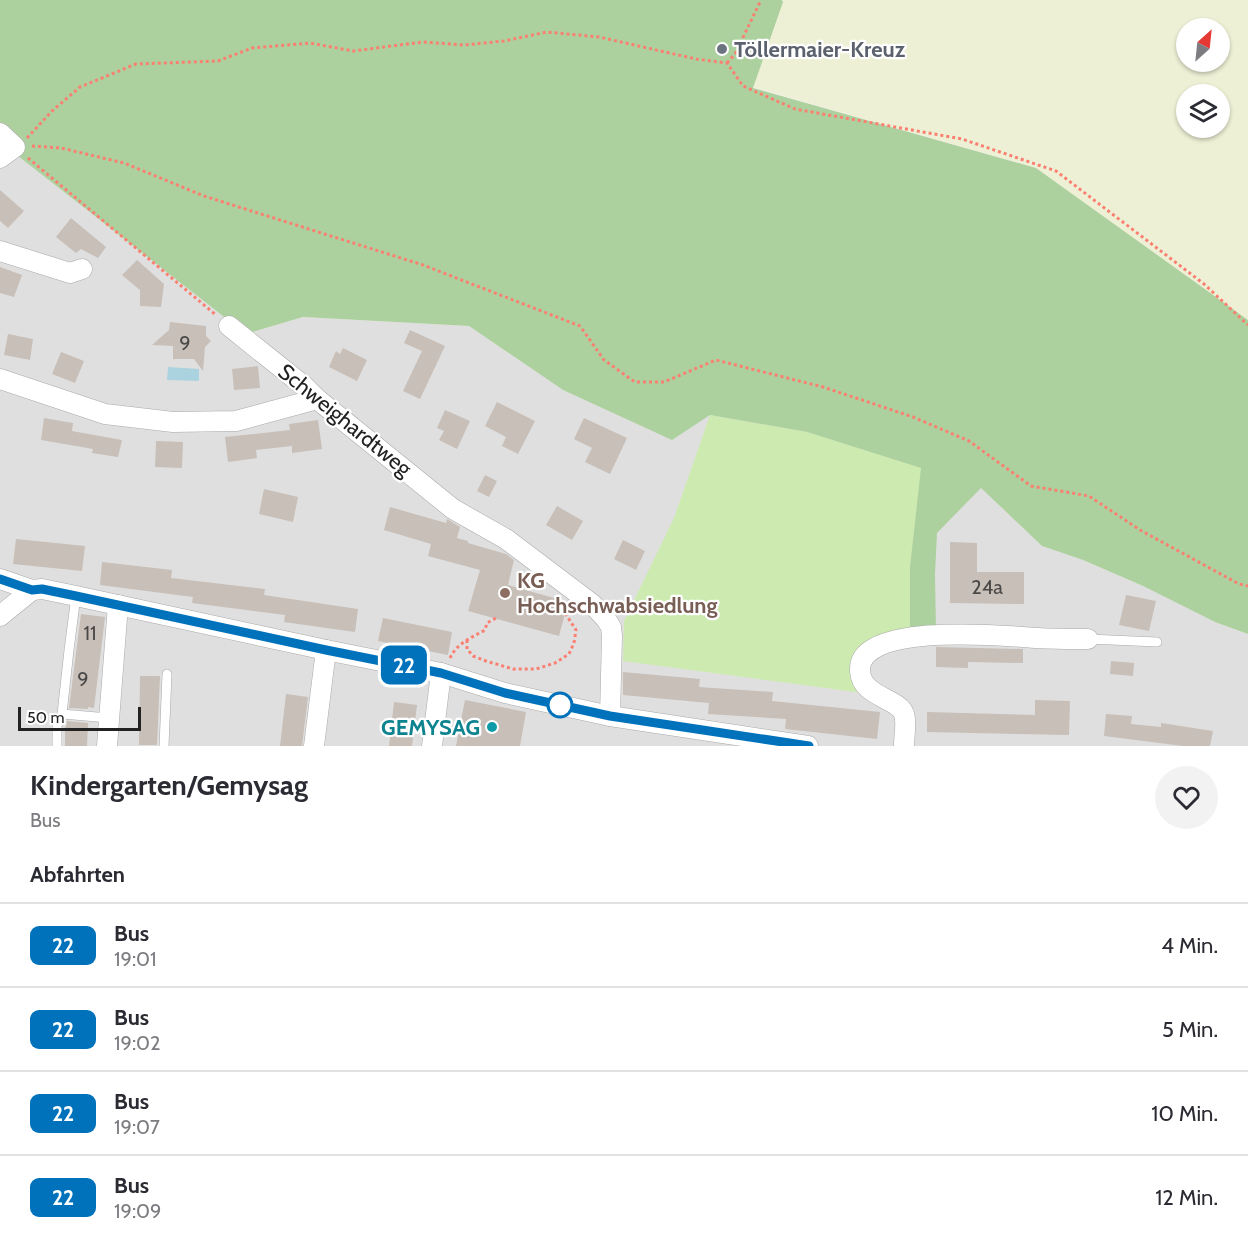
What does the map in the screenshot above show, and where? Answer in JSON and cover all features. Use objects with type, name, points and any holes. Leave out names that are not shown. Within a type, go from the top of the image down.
[{"type":"street","points":[[0,133],[8,152]]},
{"type":"street","points":[[0,251],[70,273],[82,269]]},
{"type":"street","name":"Schweighardtweg","points":[[229,326],[453,508],[506,539],[592,604],[611,627],[610,716]]},
{"type":"street","points":[[0,379],[105,414],[173,422],[236,421],[317,399]]},
{"type":"street","points":[[0,579],[32,590],[42,589],[441,673],[505,693],[610,716],[808,746]]},
{"type":"street","points":[[0,616],[32,590]]},
{"type":"street","points":[[107,746],[118,605]]},
{"type":"street","points":[[904,746],[905,716],[902,708],[872,692],[861,676],[861,662],[875,648],[910,636],[982,634],[1088,639]]},
{"type":"street","points":[[314,746],[326,650]]},
{"type":"street","points":[[432,746],[441,673]]},
{"type":"lane","points":[[57,746],[57,726],[62,714],[76,596]]},
{"type":"lane","points":[[1088,639],[1157,642]]},
{"type":"lane","points":[[164,746],[167,674]]},
{"type":"lane","points":[[62,714],[109,718]]},
{"type":"path","points":[[727,63],[735,54],[760,0]]},
{"type":"path","points":[[8,152],[27,139],[52,111],[80,87],[136,64],[218,61],[252,48],[310,43],[353,51],[423,42],[464,45],[504,41],[546,32],[599,37],[696,59],[727,63],[743,86],[795,109],[962,139],[1056,171],[1204,284],[1248,325]]},
{"type":"path","points":[[8,152],[38,146],[61,148],[124,163],[204,196],[423,265],[580,326],[604,360],[634,382],[664,382],[716,360],[823,387],[913,417],[969,441],[1031,486],[1089,496],[1140,530],[1239,584],[1248,586]]},
{"type":"path","points":[[8,152],[229,326]]},
{"type":"path","points":[[467,640],[467,649],[473,656],[513,669],[536,669],[555,663],[568,654],[574,643],[576,630],[565,613]]},
{"type":"path","points":[[441,673],[453,651],[485,630],[487,623],[496,618]]},
{"type":"shaded area","points":[[0,142],[246,334],[303,317],[469,326],[563,390],[672,439],[710,415],[807,432],[981,488],[1042,546],[1083,560],[1143,586],[1215,622],[1248,634],[1248,746],[0,746]]},
{"type":"green space","points":[[0,0],[782,0],[753,88],[1036,168],[1248,320],[1248,634],[1215,622],[1143,586],[1083,560],[1042,546],[981,488],[937,533],[936,631],[910,632],[910,567],[921,468],[807,432],[710,415],[672,440],[563,390],[469,326],[303,317],[246,334],[0,142]]},
{"type":"green space","points":[[782,0],[1248,0],[1248,320],[1036,168],[753,87]]},
{"type":"green space","points":[[710,415],[807,432],[922,468],[910,567],[910,632],[868,648],[863,693],[623,661],[624,621],[674,518]]},
{"type":"water","points":[[168,367],[199,369],[199,381],[167,380]]},
{"type":"building","points":[[0,190],[24,211],[8,228],[0,221]]},
{"type":"building","points":[[71,218],[106,247],[98,258],[81,249],[76,253],[56,237]]},
{"type":"building","points":[[137,260],[164,284],[161,307],[140,306],[140,290],[122,275]]},
{"type":"building","points":[[0,267],[22,275],[14,297],[0,293]]},
{"type":"building","points":[[170,322],[206,326],[206,336],[211,341],[205,347],[203,371],[194,359],[173,359],[173,346],[152,345],[169,330]]},
{"type":"building","points":[[410,330],[445,346],[420,399],[403,391],[422,351],[404,343]]},
{"type":"building","points":[[8,334],[33,339],[30,360],[4,355]]},
{"type":"building","points":[[343,348],[367,360],[357,381],[329,367],[336,351],[340,354]]},
{"type":"building","points":[[61,352],[84,361],[75,383],[52,374]]},
{"type":"building","points":[[258,366],[260,388],[234,390],[232,369]]},
{"type":"building","points":[[497,402],[535,421],[518,454],[502,446],[506,437],[485,426]]},
{"type":"building","points":[[445,410],[470,421],[457,449],[439,440],[444,431],[437,428]]},
{"type":"building","points":[[44,418],[73,423],[72,431],[122,440],[118,457],[92,453],[93,449],[41,440]]},
{"type":"building","points":[[584,418],[627,438],[610,474],[585,462],[592,448],[574,439]]},
{"type":"building","points":[[318,420],[322,449],[292,453],[292,446],[256,450],[257,458],[228,462],[225,437],[290,430],[289,424]]},
{"type":"building","points":[[156,441],[183,442],[182,468],[155,467]]},
{"type":"building","points":[[485,475],[497,481],[489,497],[477,491]]},
{"type":"building","points":[[264,489],[298,497],[293,522],[259,514]]},
{"type":"building","points":[[557,506],[583,521],[572,540],[546,525]]},
{"type":"building","points":[[390,507],[446,523],[447,519],[460,527],[457,538],[506,554],[514,560],[508,585],[568,602],[559,636],[468,611],[480,570],[428,556],[431,544],[384,530]]},
{"type":"building","points":[[16,539],[85,546],[82,571],[13,564]]},
{"type":"building","points":[[623,540],[645,551],[636,570],[614,559]]},
{"type":"building","points":[[950,542],[977,543],[977,572],[1024,572],[1024,604],[950,603]]},
{"type":"building","points":[[102,562],[172,570],[171,578],[265,589],[264,595],[358,609],[355,632],[284,622],[285,615],[192,603],[193,597],[100,585]]},
{"type":"building","points":[[1126,595],[1156,601],[1149,631],[1119,625]]},
{"type":"building","points":[[81,614],[105,617],[94,708],[88,707],[88,709],[69,708]]},
{"type":"building","points":[[383,618],[452,632],[448,655],[378,641]]},
{"type":"building","points":[[936,647],[1023,649],[1023,663],[968,662],[968,668],[936,667]]},
{"type":"building","points":[[1111,661],[1134,663],[1133,676],[1110,674]]},
{"type":"building","points":[[623,672],[700,679],[699,687],[773,692],[772,701],[880,712],[877,739],[785,729],[786,719],[708,714],[709,703],[623,695]]},
{"type":"building","points":[[140,676],[160,676],[157,745],[139,745]]},
{"type":"building","points":[[286,694],[308,697],[302,746],[280,746]]},
{"type":"building","name":"GEMYSAG","points":[[465,700],[526,712],[520,746],[456,746]]},
{"type":"building","points":[[1035,700],[1070,701],[1069,735],[927,732],[927,712],[1035,715]]},
{"type":"building","points":[[394,702],[417,705],[412,746],[389,746]]},
{"type":"building","points":[[1106,714],[1132,716],[1131,724],[1161,727],[1161,723],[1213,731],[1210,746],[1183,746],[1104,736]]},
{"type":"building","points":[[67,721],[88,723],[87,746],[65,746]]},
{"type":"bus line","name":"22","points":[[0,579],[32,590],[42,589],[441,673],[505,693],[610,716],[809,746]]},
{"type":"place","name":"Töllermaier-Kreuz","points":[[722,49]]},
{"type":"place","name":"KG Hochschwabsiedlung","points":[[505,593]]},
{"type":"place","name":"GEMYSAG","points":[[492,727]]}]
